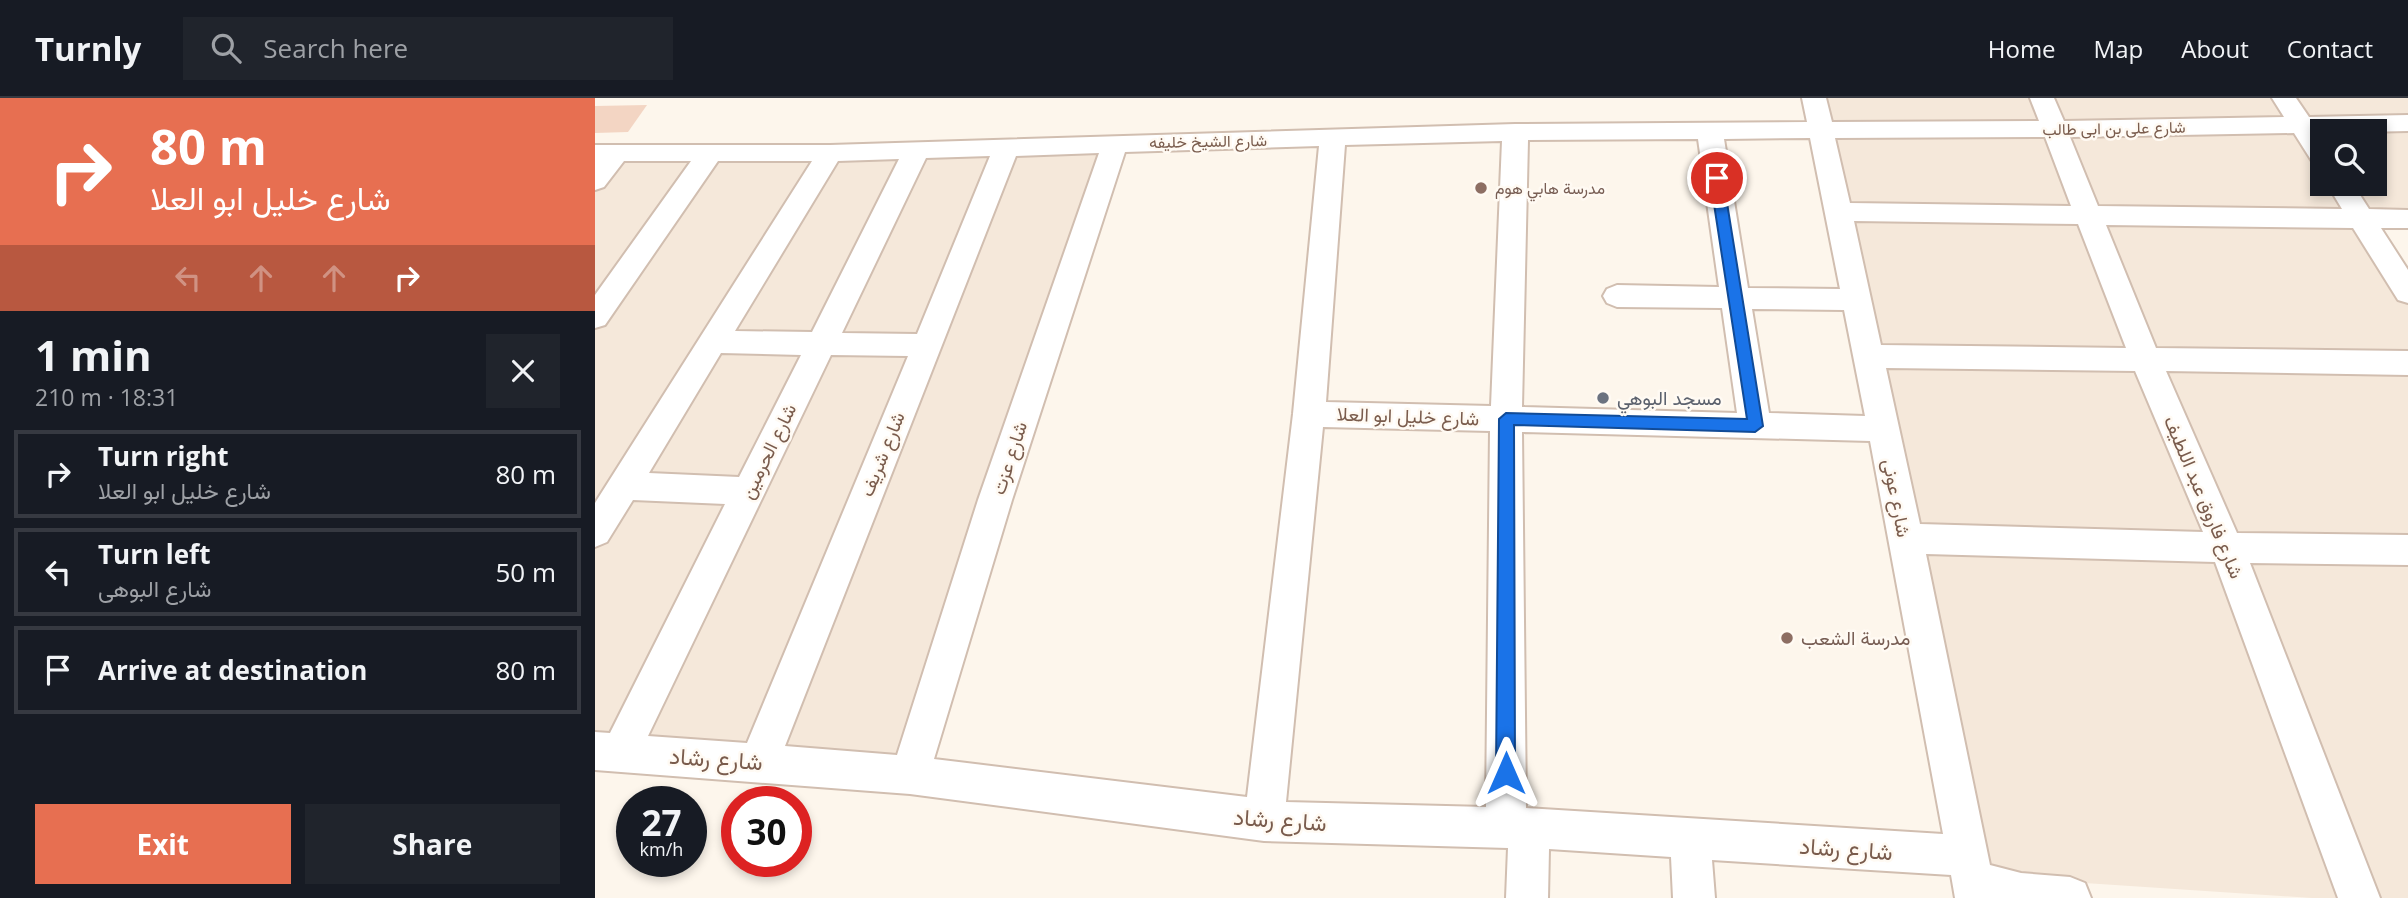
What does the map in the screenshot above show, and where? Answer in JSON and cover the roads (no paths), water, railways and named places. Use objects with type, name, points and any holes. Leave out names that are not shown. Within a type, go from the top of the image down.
[{"type":"street","name":"شارع فاروق عبد اللطيف","points":[[2042,98],[2145,359],[2226,546],[2359,898]]},
{"type":"street","points":[[2284,98],[2310,138]]},
{"type":"street","name":"شارع على بن ابى طالب","points":[[1817,114],[2055,129],[2408,123]]},
{"type":"street","name":"شارع الشيخ خليفه","points":[[606,153],[829,153],[1514,132],[1710,131],[1817,114]]},
{"type":"street","name":"شارع عونى","points":[[1817,114],[1884,429],[1972,879]]},
{"type":"street","points":[[1710,131],[1755,426]]},
{"type":"street","points":[[1514,132],[1506,419],[1518,828],[1527,898]]},
{"type":"street","points":[[1264,821],[1309,414],[1333,138]]},
{"type":"street","name":"شارع عزت","points":[[910,775],[1003,474],[1115,143]]},
{"type":"street","name":"شارع شريف","points":[[759,762],[1007,148]]},
{"type":"street","name":"شارع الحرمين","points":[[608,752],[749,491],[917,150]]},
{"type":"street","points":[[595,181],[606,153]]},
{"type":"street","points":[[595,317],[711,153]]},
{"type":"street","points":[[595,532],[829,153]]},
{"type":"street","points":[[2348,196],[2408,293]]},
{"type":"street","points":[[1837,212],[2408,219]]},
{"type":"street","points":[[1617,296],[1856,300]]},
{"type":"street","points":[[711,341],[926,345]]},
{"type":"street","points":[[1868,356],[2408,363]]},
{"type":"street","name":"شارع خليل ابو العلا","points":[[1309,414],[1884,429]]},
{"type":"street","points":[[623,486],[749,491]]},
{"type":"street","points":[[1905,538],[2071,545],[2408,550]]},
{"type":"street","name":"شارع رشاد","points":[[608,752],[910,775],[1264,821],[1518,828],[1690,839],[1972,879],[2021,894],[2070,898]]},
{"type":"street","points":[[1690,839],[1694,898]]},
{"type":"place","name":"مدرسة هابي هوم","points":[[1481,188]]},
{"type":"place","name":"مسجد البوهي","points":[[1603,398]]},
{"type":"place","name":"مدرسة الشعب","points":[[1787,638]]}]
